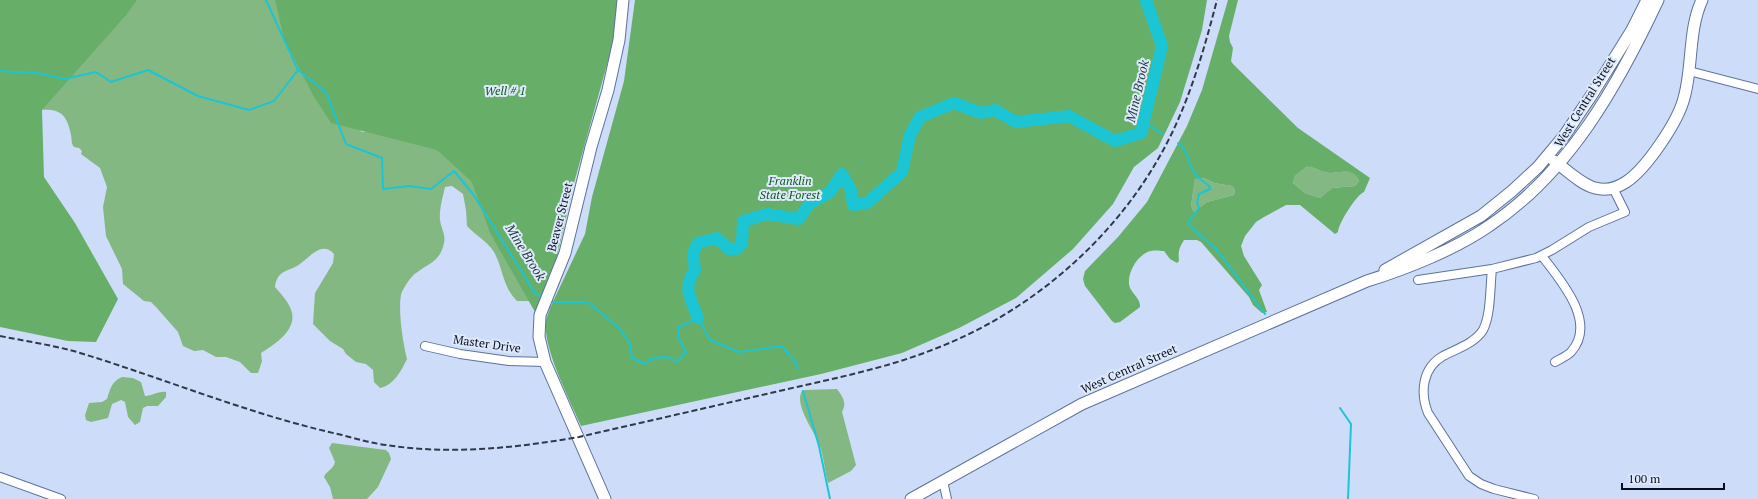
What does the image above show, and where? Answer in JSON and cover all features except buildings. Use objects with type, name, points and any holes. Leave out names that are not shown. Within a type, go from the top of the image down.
[{"type":"main road","name":"Beaver Street","points":[[605,499],[545,362],[538,332],[540,315],[565,253],[591,147],[612,74],[619,40],[623,0]]},
{"type":"main road","name":"West Central Street","points":[[1367,281],[1481,216],[1512,192],[1548,156],[1565,134],[1617,56],[1647,0]]},
{"type":"main road","name":"West Central Street","points":[[911,499],[1082,404],[1367,281],[1401,270],[1489,227],[1516,205],[1559,164],[1586,129],[1610,90],[1658,0]]},
{"type":"main road","points":[[1548,156],[1590,186],[1604,189],[1613,188],[1626,182],[1638,172],[1674,124],[1684,98],[1696,17],[1702,0]]},
{"type":"street","points":[[1689,71],[1758,89]]},
{"type":"street","points":[[1418,280],[1492,269],[1542,256],[1589,227],[1624,212],[1613,188]]},
{"type":"street","points":[[1542,256],[1563,286],[1579,313],[1580,327],[1576,344],[1570,353],[1555,362]]},
{"type":"street","points":[[1492,269],[1488,311],[1483,330],[1479,336],[1468,344],[1437,360],[1429,370],[1424,380],[1423,389],[1425,406],[1469,476],[1494,489],[1534,499]]},
{"type":"street","name":"Master Drive","points":[[425,346],[460,354],[509,362],[545,362]]},
{"type":"street","points":[[0,477],[61,499]]},
{"type":"street","points":[[944,481],[947,499]]},
{"type":"green space","points":[[0,0],[320,0],[359,129],[362,132],[376,130],[455,139],[532,301],[517,301],[512,296],[494,252],[467,226],[463,194],[452,186],[445,187],[441,207],[440,220],[444,243],[440,254],[412,277],[401,295],[401,319],[407,359],[400,373],[389,384],[380,388],[374,382],[373,370],[366,364],[356,362],[346,354],[343,349],[330,341],[313,324],[315,293],[333,263],[334,254],[329,250],[324,249],[315,252],[297,266],[280,275],[278,278],[275,287],[285,299],[292,313],[291,326],[278,342],[261,353],[262,361],[258,373],[251,373],[240,362],[226,357],[216,357],[203,350],[194,351],[183,346],[178,332],[156,307],[151,302],[144,301],[123,284],[122,269],[106,236],[103,207],[107,187],[100,168],[81,154],[82,151],[79,148],[74,147],[65,117],[57,111],[39,110]]},
{"type":"green space","points":[[0,0],[137,0],[127,14],[42,110],[44,177],[75,223],[118,299],[96,342],[68,341],[0,327]]},
{"type":"green space","name":"Well # 1","points":[[275,0],[619,0],[613,43],[574,183],[553,271],[535,312],[490,233],[472,182],[437,150],[331,123],[313,95],[284,39]]},
{"type":"green space","name":"Franklin State Forest","points":[[635,0],[1207,0],[1202,30],[1180,102],[1158,148],[1134,167],[1113,204],[1073,249],[1016,298],[959,328],[902,353],[821,374],[581,426],[552,359],[546,331],[546,320],[550,308],[585,234],[592,197],[624,81]]},
{"type":"green space","points":[[1228,0],[1238,0],[1229,36],[1233,48],[1231,61],[1233,64],[1298,128],[1370,178],[1364,192],[1357,198],[1344,216],[1338,232],[1335,234],[1300,205],[1286,205],[1256,222],[1245,236],[1241,246],[1244,256],[1262,285],[1259,290],[1267,312],[1262,313],[1253,305],[1249,297],[1201,242],[1197,240],[1184,240],[1180,248],[1179,261],[1177,263],[1170,259],[1164,251],[1153,251],[1146,253],[1137,260],[1131,271],[1129,283],[1130,288],[1140,304],[1140,307],[1120,322],[1115,323],[1085,286],[1083,279],[1085,271],[1118,237],[1147,202],[1187,126],[1202,90]],"holes":[[[1306,167],[1311,167],[1330,173],[1352,173],[1359,181],[1355,186],[1332,188],[1320,198],[1305,193],[1293,183],[1295,176]],[[1204,178],[1214,183],[1232,186],[1235,190],[1234,195],[1207,202],[1194,212],[1191,206],[1195,179]]]},
{"type":"green space","points":[[1306,167],[1311,167],[1330,173],[1348,171],[1356,176],[1359,181],[1355,186],[1332,188],[1320,198],[1305,193],[1293,183],[1295,176]]},
{"type":"green space","points":[[1204,178],[1214,183],[1232,186],[1235,190],[1234,195],[1207,202],[1194,212],[1191,206],[1195,179]]},
{"type":"green space","points":[[122,377],[133,378],[141,382],[145,396],[166,392],[166,397],[158,406],[147,406],[143,408],[140,422],[135,425],[128,417],[125,402],[121,400],[112,404],[108,418],[91,422],[86,420],[85,415],[89,403],[102,402],[107,399],[110,389],[114,383]]},
{"type":"green space","points":[[837,389],[844,400],[842,412],[856,465],[851,471],[828,483],[821,449],[803,412],[800,397],[802,391],[805,390]]},
{"type":"green space","points":[[332,443],[386,450],[389,453],[391,459],[378,487],[367,499],[333,499],[330,487],[324,477],[333,467],[335,462],[329,448]]},
{"type":"waterway","points":[[266,0],[298,70]]},
{"type":"waterway","name":"Mine Brook","points":[[698,318],[688,288],[691,276],[695,270],[693,253],[698,243],[717,238],[729,249],[737,249],[742,243],[743,221],[767,214],[799,219],[809,204],[830,192],[842,174],[851,190],[853,205],[867,203],[902,172],[910,135],[920,117],[954,103],[981,113],[995,110],[1016,122],[1069,116],[1115,141],[1141,133],[1162,46],[1146,0]]},
{"type":"waterway","name":"Mine Brook","points":[[0,71],[38,73],[64,79],[96,72],[111,82],[148,70],[198,96],[249,110],[274,101],[298,70],[326,92],[346,144],[382,158],[383,189],[409,186],[431,189],[454,171],[473,194],[535,293],[543,297]]},
{"type":"waterway","points":[[1144,122],[1163,134]]},
{"type":"waterway","points":[[1178,143],[1182,146],[1194,172],[1209,186],[1210,189],[1199,194],[1197,203],[1199,208],[1189,221],[1189,225],[1216,249],[1265,314]]},
{"type":"waterway","name":"Mine Brook","points":[[549,300],[554,302],[588,302],[619,328],[630,344],[632,358],[645,364],[652,358],[668,357],[677,362],[686,352],[678,337],[679,327],[698,318],[710,340],[739,352],[782,346],[796,363],[798,369]]},
{"type":"waterway","points":[[803,391],[819,446],[830,499]]},
{"type":"waterway","points":[[1340,408],[1351,424],[1348,499]]},
{"type":"railway","points":[[0,336],[77,352],[242,407],[308,427],[380,444],[435,450],[507,447],[579,437],[877,368],[937,348],[974,332],[1009,312],[1043,289],[1074,263],[1103,234],[1129,203],[1152,170],[1179,119],[1203,52],[1217,0]]}]
